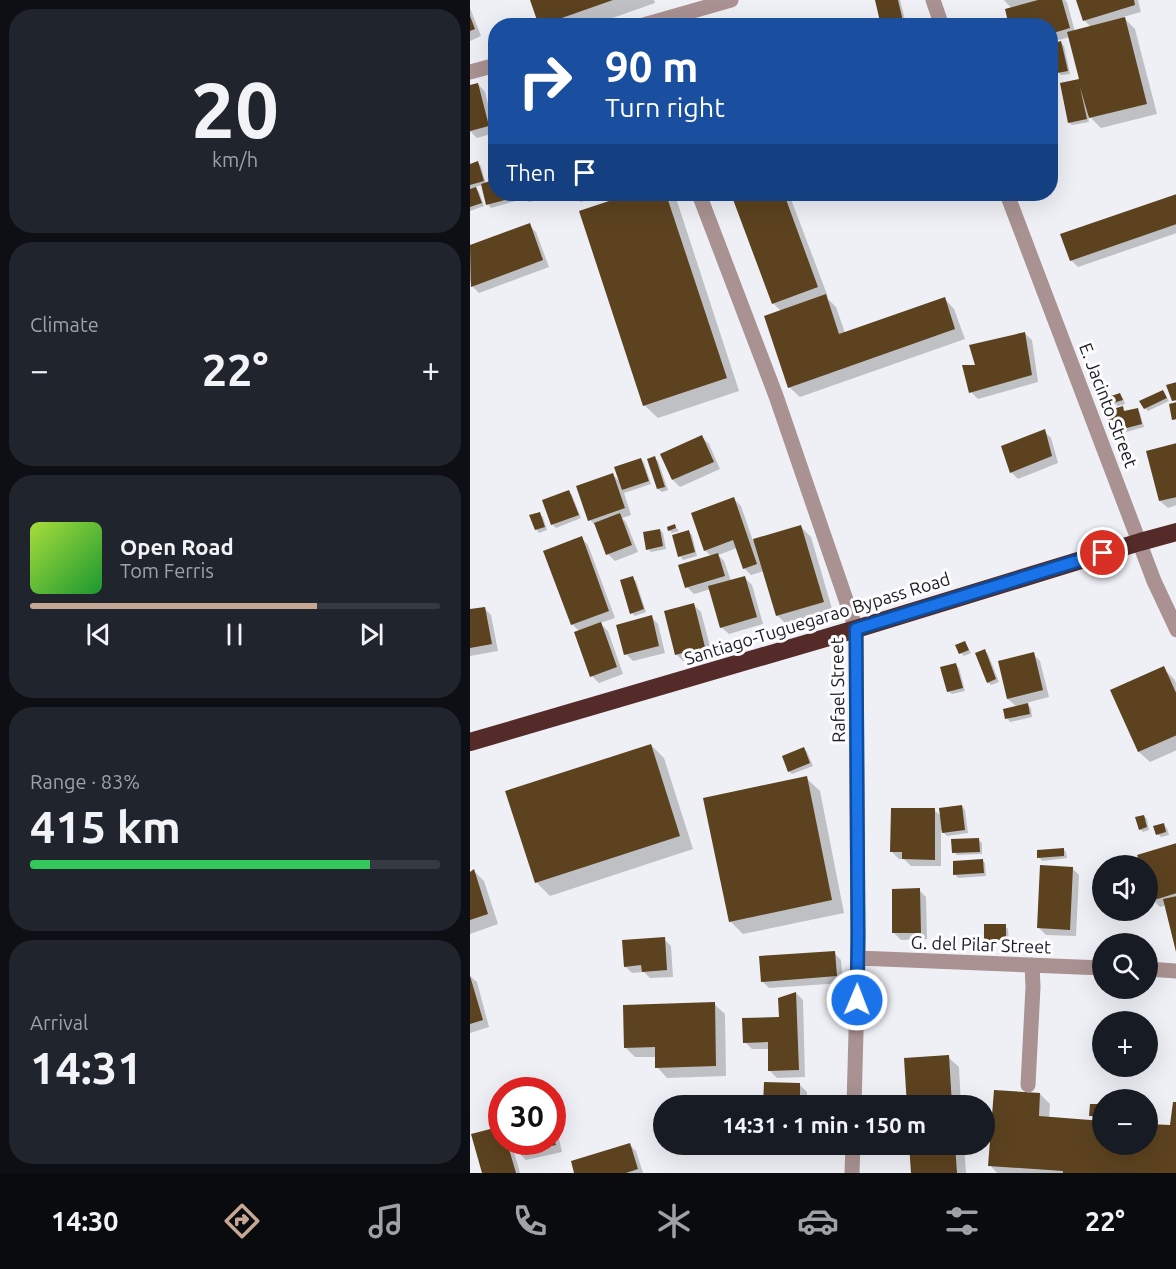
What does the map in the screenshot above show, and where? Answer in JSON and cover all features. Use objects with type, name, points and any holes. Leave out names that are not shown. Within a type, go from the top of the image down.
[{"type":"highway","name":"Santiago-Tuguegarao Bypass Road","points":[[470,742],[1176,532]]},
{"type":"street","points":[[668,18],[731,0]]},
{"type":"street","points":[[933,0],[939,18]]},
{"type":"street","points":[[470,72],[488,67]]},
{"type":"street","name":"Rafael Street","points":[[702,201],[776,396],[856,629],[858,958],[854,1095]]},
{"type":"street","name":"E. Jacinto Street","points":[[1010,201],[1154,580],[1176,630]]},
{"type":"street","name":"G. del Pilar Street","points":[[858,958],[1092,968]]},
{"type":"street","points":[[1028,1085],[1032,965]]},
{"type":"street","points":[[1158,969],[1176,970]]},
{"type":"street","points":[[852,1173],[853,1155]]},
{"type":"building","points":[[530,0],[613,0],[562,18],[536,18]]},
{"type":"building","points":[[875,0],[898,0],[902,18],[879,18]]},
{"type":"building","points":[[1038,0],[1062,0],[1070,28],[1058,32],[1058,18],[1007,18],[1005,9]]},
{"type":"building","points":[[1076,0],[1134,0],[1135,5],[1083,21]]},
{"type":"building","points":[[470,16],[475,29],[470,31]]},
{"type":"building","points":[[1125,17],[1147,104],[1089,118],[1080,87],[1087,119],[1068,123],[1060,83],[1079,79],[1067,32]]},
{"type":"building","points":[[1061,41],[1068,71],[1058,73],[1058,42]]},
{"type":"building","points":[[478,83],[488,126],[470,131],[470,85]]},
{"type":"building","points":[[478,161],[484,181],[470,185],[470,164]]},
{"type":"building","points":[[488,182],[488,201],[502,201],[486,205],[481,184]]},
{"type":"building","points":[[476,187],[482,203],[470,207],[470,189]]},
{"type":"building","points":[[1177,194],[1177,224],[1070,261],[1060,234]]},
{"type":"building","points":[[609,201],[668,201],[727,378],[643,406],[579,211]]},
{"type":"building","points":[[734,201],[787,201],[818,287],[772,304]]},
{"type":"building","points":[[530,223],[543,260],[471,287],[470,245]]},
{"type":"building","points":[[826,294],[839,334],[945,297],[955,329],[788,388],[764,316]]},
{"type":"building","points":[[1025,332],[1032,375],[969,393],[962,365],[975,365],[969,345]]},
{"type":"building","points":[[1177,382],[1177,400],[1172,401],[1166,385]]},
{"type":"building","points":[[1163,390],[1167,398],[1144,409],[1139,401]]},
{"type":"building","points":[[1120,393],[1123,400],[1113,403],[1111,396]]},
{"type":"building","points":[[1177,402],[1177,419],[1172,420],[1169,404]]},
{"type":"building","points":[[1123,406],[1124,411],[1138,408],[1142,424],[1112,432],[1106,411]]},
{"type":"building","points":[[1045,429],[1052,456],[1010,473],[1001,446]]},
{"type":"building","points":[[702,435],[714,462],[672,480],[660,454]]},
{"type":"building","points":[[1177,443],[1177,497],[1159,501],[1146,451]]},
{"type":"building","points":[[655,456],[665,487],[657,489],[647,459]]},
{"type":"building","points":[[641,458],[649,481],[622,490],[614,467]]},
{"type":"building","points":[[613,473],[625,508],[588,521],[576,486]]},
{"type":"building","points":[[569,490],[579,515],[551,525],[542,500]]},
{"type":"building","points":[[734,497],[757,564],[743,569],[733,540],[704,551],[691,513]]},
{"type":"building","points":[[540,512],[545,527],[535,530],[529,515]]},
{"type":"building","points":[[620,513],[632,545],[606,555],[594,523]]},
{"type":"building","points":[[675,524],[676,528],[668,531],[667,527]]},
{"type":"building","points":[[801,525],[824,602],[776,616],[753,539]]},
{"type":"building","points":[[660,529],[663,546],[646,550],[643,532]]},
{"type":"building","points":[[689,530],[695,552],[678,557],[672,535]]},
{"type":"building","points":[[582,536],[609,611],[571,625],[543,551]]},
{"type":"building","points":[[718,553],[725,576],[685,588],[678,565]]},
{"type":"building","points":[[633,576],[644,609],[630,614],[620,580]]},
{"type":"building","points":[[745,576],[757,617],[720,628],[708,586]]},
{"type":"building","points":[[694,603],[705,647],[675,655],[664,611]]},
{"type":"building","points":[[485,607],[492,644],[470,648],[470,609]]},
{"type":"building","points":[[652,615],[659,646],[624,655],[616,625]]},
{"type":"building","points":[[601,622],[617,667],[590,677],[574,632]]},
{"type":"building","points":[[965,641],[969,650],[959,654],[955,645]]},
{"type":"building","points":[[985,649],[996,679],[987,683],[975,653]]},
{"type":"building","points":[[1034,652],[1043,690],[1007,699],[998,661]]},
{"type":"building","points":[[956,663],[963,688],[947,692],[940,667]]},
{"type":"building","points":[[1164,666],[1177,695],[1177,735],[1138,752],[1110,690]]},
{"type":"building","points":[[1028,703],[1030,714],[1005,719],[1003,709]]},
{"type":"building","points":[[651,744],[680,836],[535,883],[505,791]]},
{"type":"building","points":[[804,747],[810,763],[788,772],[782,756]]},
{"type":"building","points":[[807,776],[832,900],[729,922],[703,798]]},
{"type":"building","points":[[962,805],[965,830],[942,833],[939,808]]},
{"type":"building","points":[[891,808],[935,808],[935,860],[902,859],[902,852],[890,852]]},
{"type":"building","points":[[1144,815],[1147,827],[1139,830],[1135,817]]},
{"type":"building","points":[[1164,823],[1166,832],[1156,835],[1153,826]]},
{"type":"building","points":[[979,838],[980,852],[952,853],[951,839]]},
{"type":"building","points":[[1177,843],[1177,893],[1158,899],[1158,855],[1137,855]]},
{"type":"building","points":[[1064,848],[1064,856],[1037,858],[1037,850]]},
{"type":"building","points":[[983,859],[984,873],[953,875],[953,861]]},
{"type":"building","points":[[1040,865],[1073,867],[1070,930],[1037,928]]},
{"type":"building","points":[[474,869],[488,914],[470,920],[470,872]]},
{"type":"building","points":[[920,888],[921,933],[892,933],[892,889]]},
{"type":"building","points":[[1177,896],[1177,951],[1176,952],[1163,899]]},
{"type":"building","points":[[984,924],[1006,924],[1006,941],[984,941]]},
{"type":"building","points":[[665,937],[667,970],[642,972],[641,965],[624,967],[622,940]]},
{"type":"building","points":[[835,951],[837,976],[761,982],[759,956]]},
{"type":"building","points":[[470,976],[483,1020],[470,1024]]},
{"type":"building","points":[[796,992],[799,1070],[768,1071],[768,1042],[743,1043],[742,1018],[779,1017],[778,998]]},
{"type":"building","points":[[715,1002],[716,1066],[655,1068],[655,1047],[624,1048],[623,1005]]},
{"type":"building","points":[[949,1055],[951,1095],[906,1095],[904,1058]]},
{"type":"building","points":[[764,1082],[800,1083],[800,1095],[763,1095]]},
{"type":"building","points":[[994,1090],[1040,1093],[1039,1116],[1092,1120],[1092,1155],[1158,1155],[1158,1124],[1170,1125],[1173,1102],[1177,1102],[1177,1173],[1063,1173],[1063,1171],[988,1166],[989,1155],[995,1155]]},
{"type":"building","points":[[1090,1104],[1092,1104],[1092,1116],[1089,1116]]},
{"type":"building","points":[[488,1130],[488,1155],[511,1155],[516,1173],[482,1173],[471,1134]]},
{"type":"building","points":[[630,1143],[638,1169],[626,1173],[574,1173],[571,1161]]},
{"type":"building","points":[[910,1155],[956,1155],[957,1173],[911,1173]]},
{"type":"route","points":[[857,1000],[856,629],[1103,553]]}]
